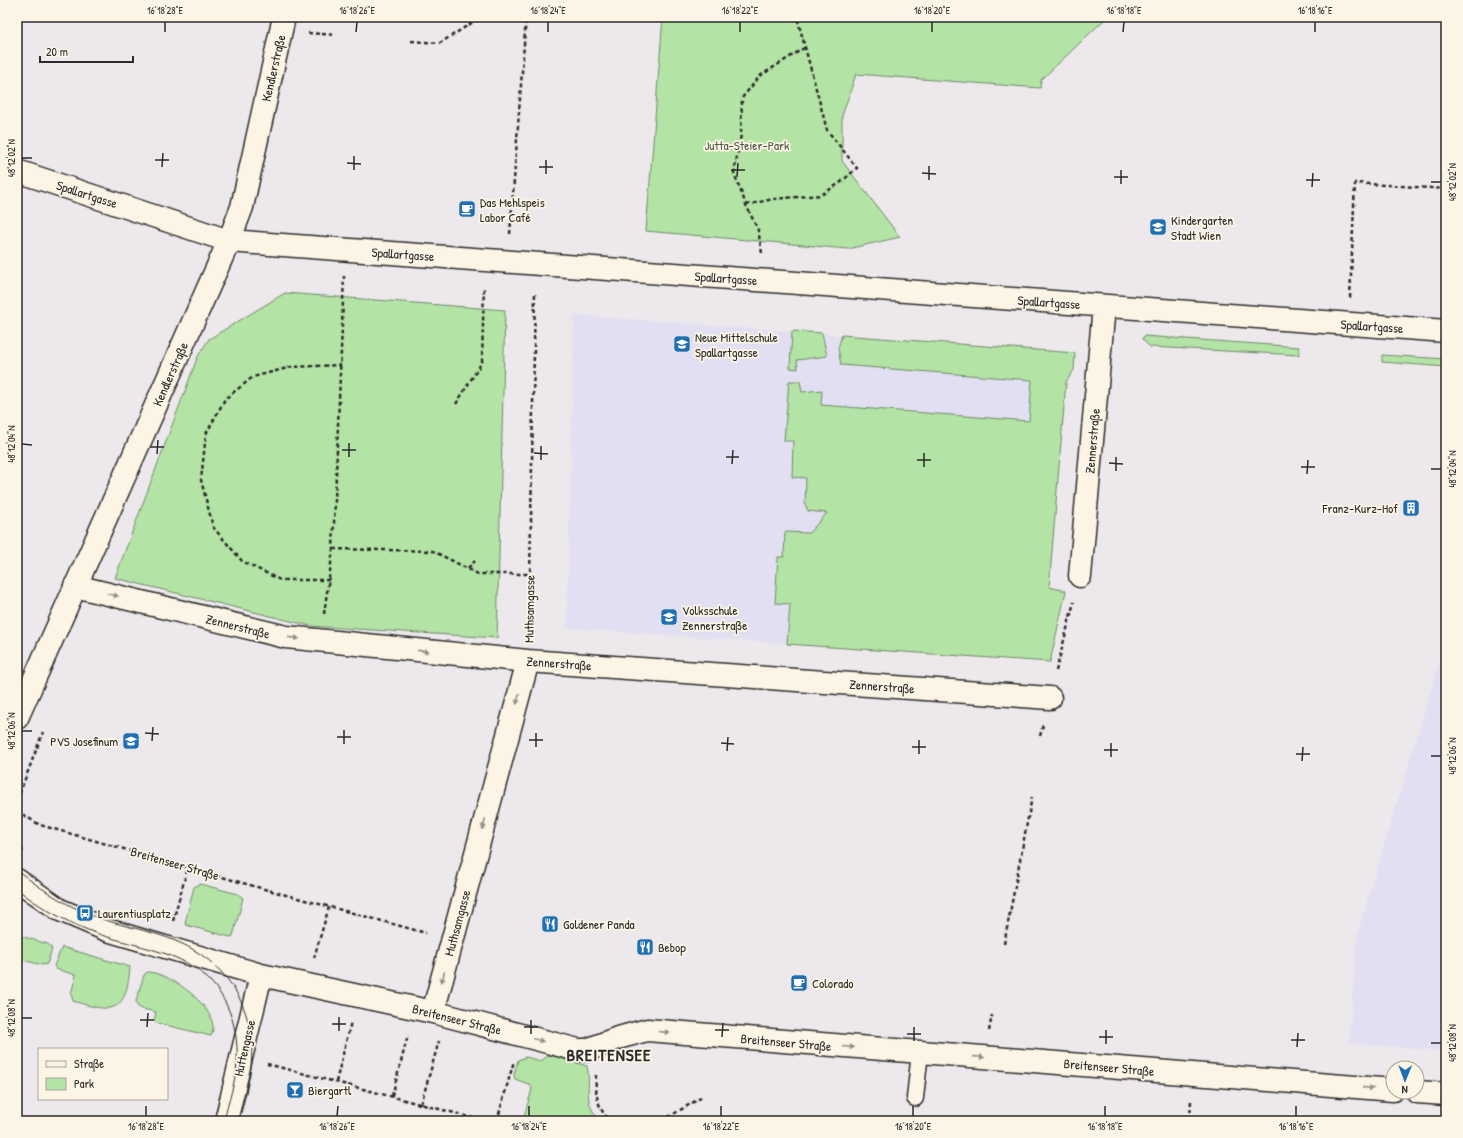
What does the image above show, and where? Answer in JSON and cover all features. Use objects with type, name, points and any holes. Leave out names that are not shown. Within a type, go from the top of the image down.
[{"type":"street","name":"Kendlerstraße","points":[[17,718],[229,241],[242,207],[284,17]]},
{"type":"street","name":"Spallartgasse","points":[[17,171],[229,241],[1446,331]]},
{"type":"street","name":"Zennerstraße","points":[[1080,576],[1104,306]]},
{"type":"street","name":"Zennerstraße","points":[[75,586],[286,637],[320,641],[528,661],[1050,698]]},
{"type":"street","name":"Muthsamgasse","points":[[431,1012],[528,661]]},
{"type":"street","name":"Breitenseer Straße","points":[[17,880],[60,910],[107,930],[261,975],[431,1012],[578,1050],[587,1050],[618,1038],[647,1030],[1385,1089]]},
{"type":"street","name":"Huttengasse","points":[[226,1121],[261,975]]},
{"type":"street","points":[[1425,1093],[1446,1094]]},
{"type":"lane","points":[[915,1098],[920,1052]]},
{"type":"path","points":[[411,41],[440,43],[481,17]]},
{"type":"path","points":[[508,262],[526,17]]},
{"type":"path","points":[[746,205],[773,199],[821,195],[840,183],[857,168],[827,130],[797,17]]},
{"type":"path","points":[[305,33],[335,35]]},
{"type":"path","points":[[758,230],[746,205],[734,173],[741,135],[742,98],[760,76],[804,48]]},
{"type":"path","points":[[1348,324],[1355,183],[1446,189]]},
{"type":"path","points":[[320,641],[333,549],[345,250]]},
{"type":"path","points":[[456,404],[482,362],[485,260]]},
{"type":"path","name":"Muthsamgasse","points":[[528,661],[536,264]]},
{"type":"path","points":[[329,580],[280,580],[242,561],[213,527],[201,480],[206,434],[225,399],[253,377],[291,367],[341,365]]},
{"type":"path","points":[[333,549],[433,551],[478,574],[530,574]]},
{"type":"path","points":[[468,568],[475,561]]},
{"type":"path","points":[[1040,736],[1080,576]]},
{"type":"path","points":[[1004,944],[1032,797]]},
{"type":"path","name":"Breitenseer Straße","points":[[17,811],[40,825],[329,907],[452,940]]},
{"type":"path","points":[[172,923],[188,866]]},
{"type":"path","points":[[307,984],[329,907]]},
{"type":"path","points":[[336,1082],[357,995]]},
{"type":"path","points":[[392,1096],[431,1012]]},
{"type":"path","points":[[421,1104],[431,1012]]},
{"type":"path","points":[[497,1121],[522,1036]]},
{"type":"path","points":[[603,1044],[596,1075],[597,1099],[601,1109],[611,1121]]},
{"type":"path","points":[[242,1057],[485,1121]]},
{"type":"path","points":[[662,1121],[702,1097]]},
{"type":"shaded area","points":[[574,315],[1075,353],[1074,370],[1066,382],[1049,587],[1066,591],[1050,662],[567,628]]},
{"type":"shaded area","points":[[1446,641],[1446,1051],[1349,1043],[1357,935]]},
{"type":"green space","name":"Jutta-Steier-Park","points":[[663,17],[1107,17],[1041,80],[1040,88],[856,74],[842,116],[842,161],[900,237],[848,249],[646,231]]},
{"type":"green space","points":[[285,293],[505,310],[497,638],[311,626],[115,578],[198,356],[209,339]]},
{"type":"green space","points":[[792,331],[822,333],[827,356],[797,360],[798,369],[790,368]]},
{"type":"green space","points":[[842,335],[1075,353],[1074,370],[1066,382],[1049,587],[1066,591],[1050,662],[787,644],[790,604],[775,603],[778,557],[784,557],[785,532],[809,533],[827,513],[808,511],[805,504],[806,478],[792,477],[793,441],[784,441],[789,381],[800,381],[802,392],[822,390],[821,405],[1029,421],[1032,380],[841,365],[838,348]]},
{"type":"green space","points":[[1144,336],[1299,347],[1299,355],[1150,347],[1142,339]]},
{"type":"green space","points":[[1382,355],[1446,359],[1446,367],[1382,362]]},
{"type":"green space","points":[[200,884],[238,894],[243,898],[233,936],[230,937],[186,925],[185,923],[194,887]]},
{"type":"green space","points":[[17,935],[48,944],[52,949],[47,964],[42,965],[23,960],[17,982]]},
{"type":"green space","points":[[62,947],[130,967],[125,994],[120,1002],[115,1006],[98,1008],[73,1001],[71,994],[76,975],[56,969],[54,966]]},
{"type":"green space","points":[[147,972],[169,978],[203,1005],[210,1015],[213,1026],[211,1036],[157,1023],[154,1021],[156,1012],[142,1009],[137,1006],[136,1001],[144,975]]},
{"type":"green space","points":[[549,1055],[587,1066],[589,1100],[594,1113],[600,1121],[524,1121],[532,1089],[531,1085],[515,1079],[514,1075],[518,1060],[526,1057],[541,1061]]},
{"type":"tram line","points":[[17,870],[50,894],[86,913],[178,942],[197,952],[213,964],[227,979],[238,995],[245,1013],[250,1032],[252,1053],[250,1074],[239,1121]]},
{"type":"tram line","points":[[17,889],[42,907],[88,930],[166,954],[185,962],[201,973],[215,987],[230,1012],[237,1047],[235,1077],[224,1121]]},
{"type":"place","name":"Das Mehlspeis Labor Café","points":[[467,209]]},
{"type":"place","name":"Kindergarten Stadt Wien","points":[[1158,227]]},
{"type":"place","name":"Neue Mittelschule Spallartgasse","points":[[682,344]]},
{"type":"place","name":"Franz-Kurz-Hof","points":[[1411,508]]},
{"type":"place","name":"Volksschule Zennerstraße","points":[[669,617]]},
{"type":"place","name":"PVS Josefinum","points":[[131,741]]},
{"type":"place","name":"Laurentiusplatz","points":[[85,913]]},
{"type":"place","name":"Goldener Panda","points":[[550,924]]},
{"type":"place","name":"Bebop","points":[[645,947]]},
{"type":"place","name":"Colorado","points":[[799,983]]},
{"type":"place","name":"Biergartl","points":[[295,1090]]},
{"type":"district","name":"BREITENSEE","points":[[609,1055]]}]
